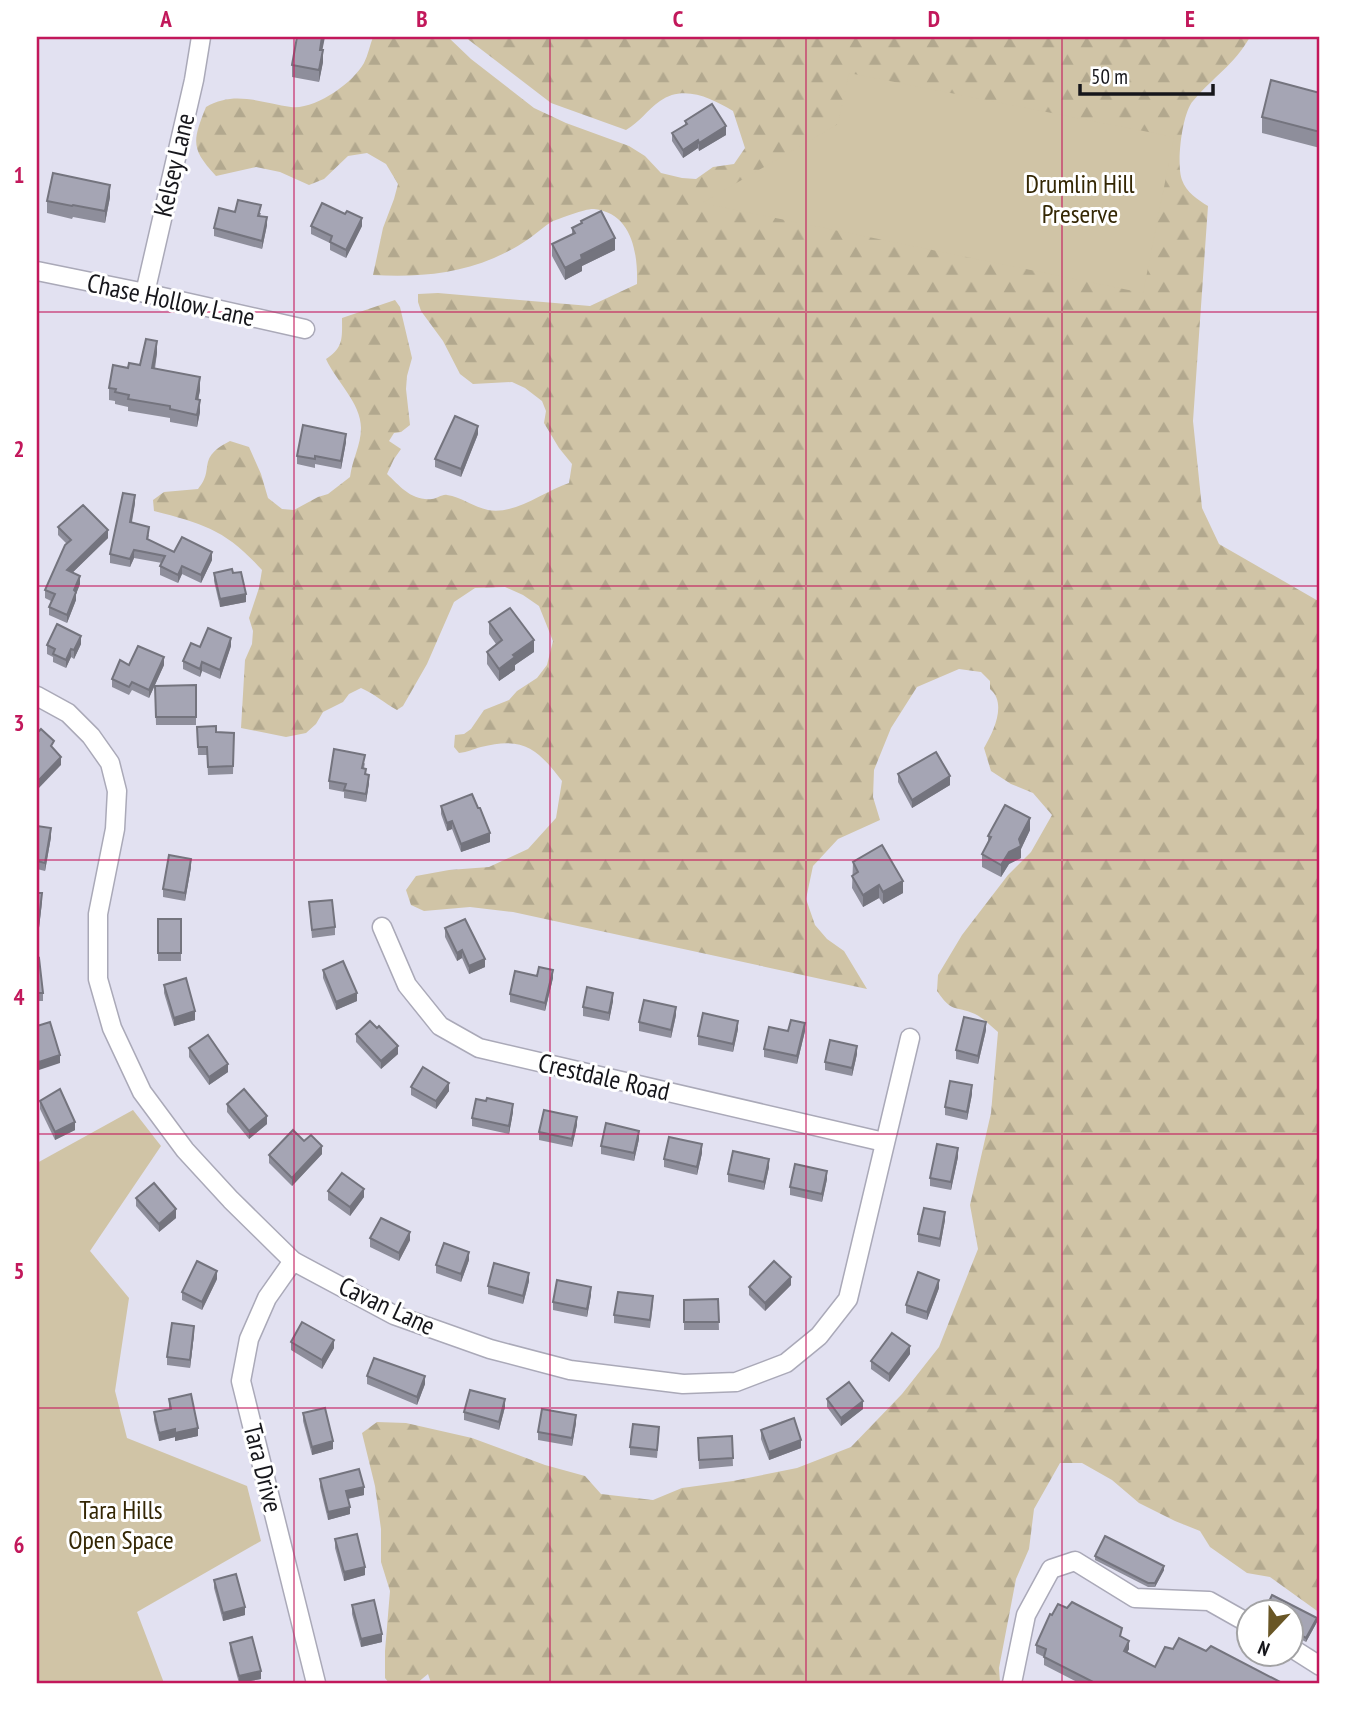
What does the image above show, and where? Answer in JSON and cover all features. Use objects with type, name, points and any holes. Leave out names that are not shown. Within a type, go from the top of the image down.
[{"type":"street","name":"Kelsey Lane","points":[[145,293],[194,80],[201,37]]},
{"type":"street","name":"Chase Hollow Lane","points":[[37,271],[305,329]]},
{"type":"street","name":"Cavan Lane","points":[[37,696],[68,713],[91,736],[110,763],[117,791],[115,829],[99,914],[99,979],[112,1028],[142,1092],[185,1150],[293,1261],[394,1315],[489,1349],[570,1370],[682,1384],[736,1382],[786,1363],[819,1336],[848,1299],[909,1038]]},
{"type":"street","name":"Crestdale Road","points":[[382,927],[407,985],[415,995],[440,1026],[479,1048],[884,1142]]},
{"type":"street","name":"Tara Drive","points":[[293,1261],[267,1298],[249,1339],[241,1381],[316,1683]]},
{"type":"street","points":[[1012,1683],[1026,1615],[1051,1569],[1075,1562],[1135,1598],[1209,1601],[1234,1615]]},
{"type":"street","points":[[1304,1655],[1320,1665]]},
{"type":"green space","points":[[373,37],[448,37],[471,59],[534,108],[629,146],[645,156],[661,173],[696,179],[713,167],[734,164],[745,148],[733,111],[707,98],[688,93],[678,94],[660,101],[626,130],[551,103],[465,37],[1250,37],[1189,107],[1181,139],[1180,173],[1186,188],[1208,206],[1193,421],[1202,508],[1219,544],[1320,602],[1320,1613],[1304,1601],[1304,1598],[1299,1598],[1270,1577],[1247,1573],[1210,1547],[1200,1531],[1139,1503],[1112,1480],[1082,1463],[1060,1463],[1034,1509],[1029,1549],[1016,1579],[999,1668],[1000,1683],[431,1683],[428,1674],[417,1683],[389,1683],[385,1678],[390,1591],[381,1562],[381,1529],[375,1486],[362,1433],[377,1422],[406,1423],[472,1438],[545,1465],[585,1476],[601,1494],[653,1500],[682,1488],[797,1468],[851,1447],[902,1394],[939,1347],[978,1249],[970,1205],[991,1113],[998,1032],[978,1016],[947,1003],[937,991],[938,975],[962,935],[1008,875],[1031,852],[1052,815],[1033,793],[1011,784],[991,771],[984,748],[995,726],[998,702],[990,689],[990,681],[981,672],[959,669],[917,687],[891,728],[874,770],[873,797],[880,820],[838,839],[813,866],[806,899],[815,925],[827,939],[844,951],[867,989],[513,912],[470,907],[424,911],[411,905],[406,890],[416,876],[489,867],[528,849],[556,818],[562,781],[537,753],[519,744],[508,743],[459,753],[454,747],[455,735],[464,734],[471,729],[484,710],[509,700],[517,691],[537,678],[547,665],[553,641],[539,606],[505,587],[475,588],[454,602],[427,664],[403,706],[397,710],[361,688],[349,694],[343,702],[323,712],[316,724],[306,733],[286,737],[241,728],[245,660],[252,644],[253,631],[249,618],[262,570],[237,546],[213,530],[154,511],[153,500],[164,492],[198,489],[213,453],[230,441],[249,447],[268,498],[282,509],[294,510],[328,494],[350,477],[361,434],[360,419],[353,401],[326,359],[339,346],[342,318],[395,300],[400,307],[412,358],[406,389],[410,425],[401,432],[394,433],[389,441],[401,449],[387,474],[418,498],[434,499],[447,495],[483,509],[498,511],[519,506],[569,483],[572,464],[544,423],[546,411],[542,401],[512,382],[473,384],[460,374],[443,341],[421,311],[418,294],[438,293],[590,306],[637,284],[634,248],[625,226],[607,212],[594,209],[553,221],[511,250],[479,264],[419,275],[373,275],[383,228],[398,184],[386,164],[367,153],[348,156],[324,179],[309,185],[280,172],[256,167],[216,176],[198,152],[196,137],[206,107],[238,98],[301,107],[332,94],[351,79],[364,63]]},
{"type":"green space","name":"Drumlin Hill Preserve","points":[[849,73],[1174,137],[1143,293],[702,203],[838,124]]},
{"type":"green space","name":"Tara Hills Open Space","points":[[133,1110],[161,1146],[90,1251],[129,1298],[115,1391],[127,1438],[247,1486],[261,1541],[137,1612],[164,1683],[37,1683],[37,1163]]},
{"type":"building","points":[[297,37],[322,37],[320,50],[323,50],[319,70],[292,65]]},
{"type":"building","points":[[1271,80],[1320,93],[1320,132],[1262,117]]},
{"type":"building","points":[[712,104],[726,126],[683,150],[672,133]]},
{"type":"building","points":[[53,173],[110,185],[105,211],[47,201]]},
{"type":"building","points":[[238,200],[261,205],[258,216],[267,217],[262,241],[214,228],[219,208],[235,212]]},
{"type":"building","points":[[322,203],[345,214],[347,211],[362,218],[346,250],[330,242],[332,236],[311,226]]},
{"type":"building","points":[[601,211],[615,238],[581,255],[582,259],[565,268],[552,244],[575,233],[572,228]]},
{"type":"building","points":[[146,339],[157,341],[152,368],[200,377],[196,399],[200,400],[197,415],[170,409],[170,406],[128,399],[129,395],[109,388],[113,365],[128,368],[129,363],[140,365]]},
{"type":"building","points":[[455,416],[478,426],[461,469],[435,459]]},
{"type":"building","points":[[303,425],[346,434],[341,461],[297,456]]},
{"type":"building","points":[[123,493],[135,495],[130,522],[149,527],[147,539],[174,552],[182,537],[212,552],[201,575],[182,566],[178,575],[160,566],[165,556],[134,550],[130,559],[110,554]]},
{"type":"building","points":[[83,505],[108,530],[67,570],[80,576],[67,615],[49,607],[55,594],[45,590],[65,545],[71,540],[58,527]]},
{"type":"building","points":[[232,569],[233,573],[241,572],[246,594],[220,599],[214,573]]},
{"type":"building","points":[[510,608],[534,640],[499,669],[487,652],[502,640],[489,622]]},
{"type":"building","points":[[57,624],[81,636],[66,660],[53,654],[55,649],[47,645]]},
{"type":"building","points":[[208,628],[231,638],[220,670],[202,662],[200,669],[183,661],[191,643],[200,647]]},
{"type":"building","points":[[138,646],[164,657],[149,690],[132,682],[129,687],[112,679],[120,660],[129,665]]},
{"type":"building","points":[[196,685],[196,717],[156,717],[155,686]]},
{"type":"building","points":[[216,726],[216,732],[234,733],[233,766],[208,767],[207,747],[198,747],[197,727]]},
{"type":"building","points":[[41,729],[54,741],[51,746],[61,757],[37,782],[37,733]]},
{"type":"building","points":[[334,749],[365,755],[362,768],[366,769],[365,774],[369,775],[366,794],[344,790],[346,784],[329,781]]},
{"type":"building","points":[[936,752],[950,776],[912,800],[898,774]]},
{"type":"building","points":[[472,794],[490,833],[461,844],[452,821],[447,823],[441,806]]},
{"type":"building","points":[[1005,805],[1030,818],[1019,839],[1021,846],[1009,852],[1001,865],[982,854],[991,837],[988,836]]},
{"type":"building","points":[[37,826],[51,828],[45,863],[37,861]]},
{"type":"building","points":[[882,845],[903,881],[883,892],[879,885],[863,895],[852,876],[858,872],[853,862]]},
{"type":"building","points":[[169,855],[191,859],[185,893],[163,889]]},
{"type":"building","points":[[37,893],[42,893],[38,928],[37,928]]},
{"type":"building","points":[[332,900],[335,927],[312,930],[309,902]]},
{"type":"building","points":[[158,919],[181,919],[181,953],[158,953]]},
{"type":"building","points":[[465,919],[485,959],[469,966],[462,950],[457,953],[445,928]]},
{"type":"building","points":[[39,958],[43,993],[37,993]]},
{"type":"building","points":[[343,961],[357,993],[336,1002],[323,970]]},
{"type":"building","points":[[539,967],[553,970],[545,1003],[510,994],[515,971],[537,976]]},
{"type":"building","points":[[186,978],[195,1011],[174,1018],[164,985]]},
{"type":"building","points":[[587,987],[613,993],[609,1013],[583,1007]]},
{"type":"building","points":[[644,1000],[676,1007],[671,1030],[639,1022]]},
{"type":"building","points":[[703,1013],[738,1021],[733,1044],[698,1036]]},
{"type":"building","points":[[964,1017],[986,1022],[978,1056],[956,1050]]},
{"type":"building","points":[[791,1020],[805,1023],[797,1056],[764,1049],[769,1027],[788,1031]]},
{"type":"building","points":[[370,1021],[377,1028],[379,1026],[398,1046],[381,1061],[356,1034]]},
{"type":"building","points":[[50,1022],[60,1055],[39,1062],[37,1026]]},
{"type":"building","points":[[208,1035],[228,1064],[209,1077],[189,1048]]},
{"type":"building","points":[[830,1040],[857,1046],[852,1068],[825,1062]]},
{"type":"building","points":[[423,1067],[449,1083],[436,1101],[411,1087]]},
{"type":"building","points":[[950,1081],[972,1085],[967,1112],[945,1107]]},
{"type":"building","points":[[60,1089],[75,1122],[55,1132],[40,1101]]},
{"type":"building","points":[[244,1089],[267,1116],[249,1131],[227,1104]]},
{"type":"building","points":[[487,1098],[513,1104],[509,1126],[472,1118],[476,1099],[486,1101]]},
{"type":"building","points":[[544,1110],[577,1117],[572,1139],[539,1132]]},
{"type":"building","points":[[606,1123],[639,1131],[634,1153],[601,1146]]},
{"type":"building","points":[[293,1130],[304,1141],[311,1135],[322,1146],[292,1178],[269,1155]]},
{"type":"building","points":[[669,1137],[702,1144],[697,1167],[664,1159]]},
{"type":"building","points":[[937,1144],[958,1148],[951,1182],[930,1178]]},
{"type":"building","points":[[733,1151],[769,1159],[764,1182],[728,1174]]},
{"type":"building","points":[[795,1164],[827,1171],[822,1194],[790,1187]]},
{"type":"building","points":[[342,1173],[364,1189],[350,1207],[328,1191]]},
{"type":"building","points":[[154,1183],[176,1209],[159,1224],[136,1198]]},
{"type":"building","points":[[924,1208],[945,1212],[940,1239],[918,1234]]},
{"type":"building","points":[[381,1218],[410,1232],[399,1253],[370,1238]]},
{"type":"building","points":[[444,1243],[469,1252],[461,1274],[436,1265]]},
{"type":"building","points":[[197,1261],[217,1271],[202,1302],[182,1292]]},
{"type":"building","points":[[774,1261],[791,1277],[765,1303],[749,1287]]},
{"type":"building","points":[[494,1263],[529,1273],[523,1296],[488,1286]]},
{"type":"building","points":[[918,1272],[939,1280],[927,1312],[906,1305]]},
{"type":"building","points":[[557,1280],[591,1287],[587,1309],[553,1302]]},
{"type":"building","points":[[618,1292],[653,1296],[650,1320],[614,1315]]},
{"type":"building","points":[[718,1299],[719,1322],[684,1322],[684,1300]]},
{"type":"building","points":[[302,1322],[334,1340],[322,1360],[291,1342]]},
{"type":"building","points":[[172,1323],[194,1326],[190,1360],[167,1357]]},
{"type":"building","points":[[892,1333],[910,1346],[889,1374],[871,1361]]},
{"type":"building","points":[[374,1358],[425,1376],[417,1397],[367,1376]]},
{"type":"building","points":[[849,1382],[863,1401],[841,1418],[827,1399]]},
{"type":"building","points":[[470,1390],[505,1399],[499,1422],[464,1412]]},
{"type":"building","points":[[191,1394],[198,1428],[159,1433],[154,1412],[171,1409],[169,1399]]},
{"type":"building","points":[[325,1408],[333,1441],[312,1447],[303,1413]]},
{"type":"building","points":[[542,1409],[576,1415],[572,1438],[538,1432]]},
{"type":"building","points":[[794,1418],[801,1440],[769,1452],[761,1430]]},
{"type":"building","points":[[633,1424],[659,1427],[657,1450],[630,1447]]},
{"type":"building","points":[[732,1436],[733,1458],[699,1460],[698,1438]]},
{"type":"building","points":[[359,1469],[364,1487],[346,1491],[350,1507],[328,1512],[320,1479]]},
{"type":"building","points":[[357,1534],[365,1567],[344,1572],[335,1539]]},
{"type":"building","points":[[1105,1536],[1164,1566],[1155,1583],[1148,1583],[1095,1556]]},
{"type":"building","points":[[236,1574],[245,1607],[223,1613],[214,1580]]},
{"type":"building","points":[[374,1600],[382,1634],[361,1639],[352,1605]]},
{"type":"building","points":[[1072,1602],[1122,1628],[1120,1636],[1129,1641],[1124,1651],[1155,1667],[1165,1647],[1173,1649],[1179,1638],[1206,1651],[1211,1646],[1234,1658],[1234,1668],[1253,1668],[1282,1683],[1095,1683],[1044,1657],[1046,1649],[1036,1645],[1050,1614],[1052,1615],[1058,1604],[1067,1608]]},
{"type":"building","points":[[1304,1611],[1317,1618],[1306,1638],[1304,1637]]},
{"type":"building","points":[[252,1637],[261,1671],[239,1676],[230,1643]]}]
